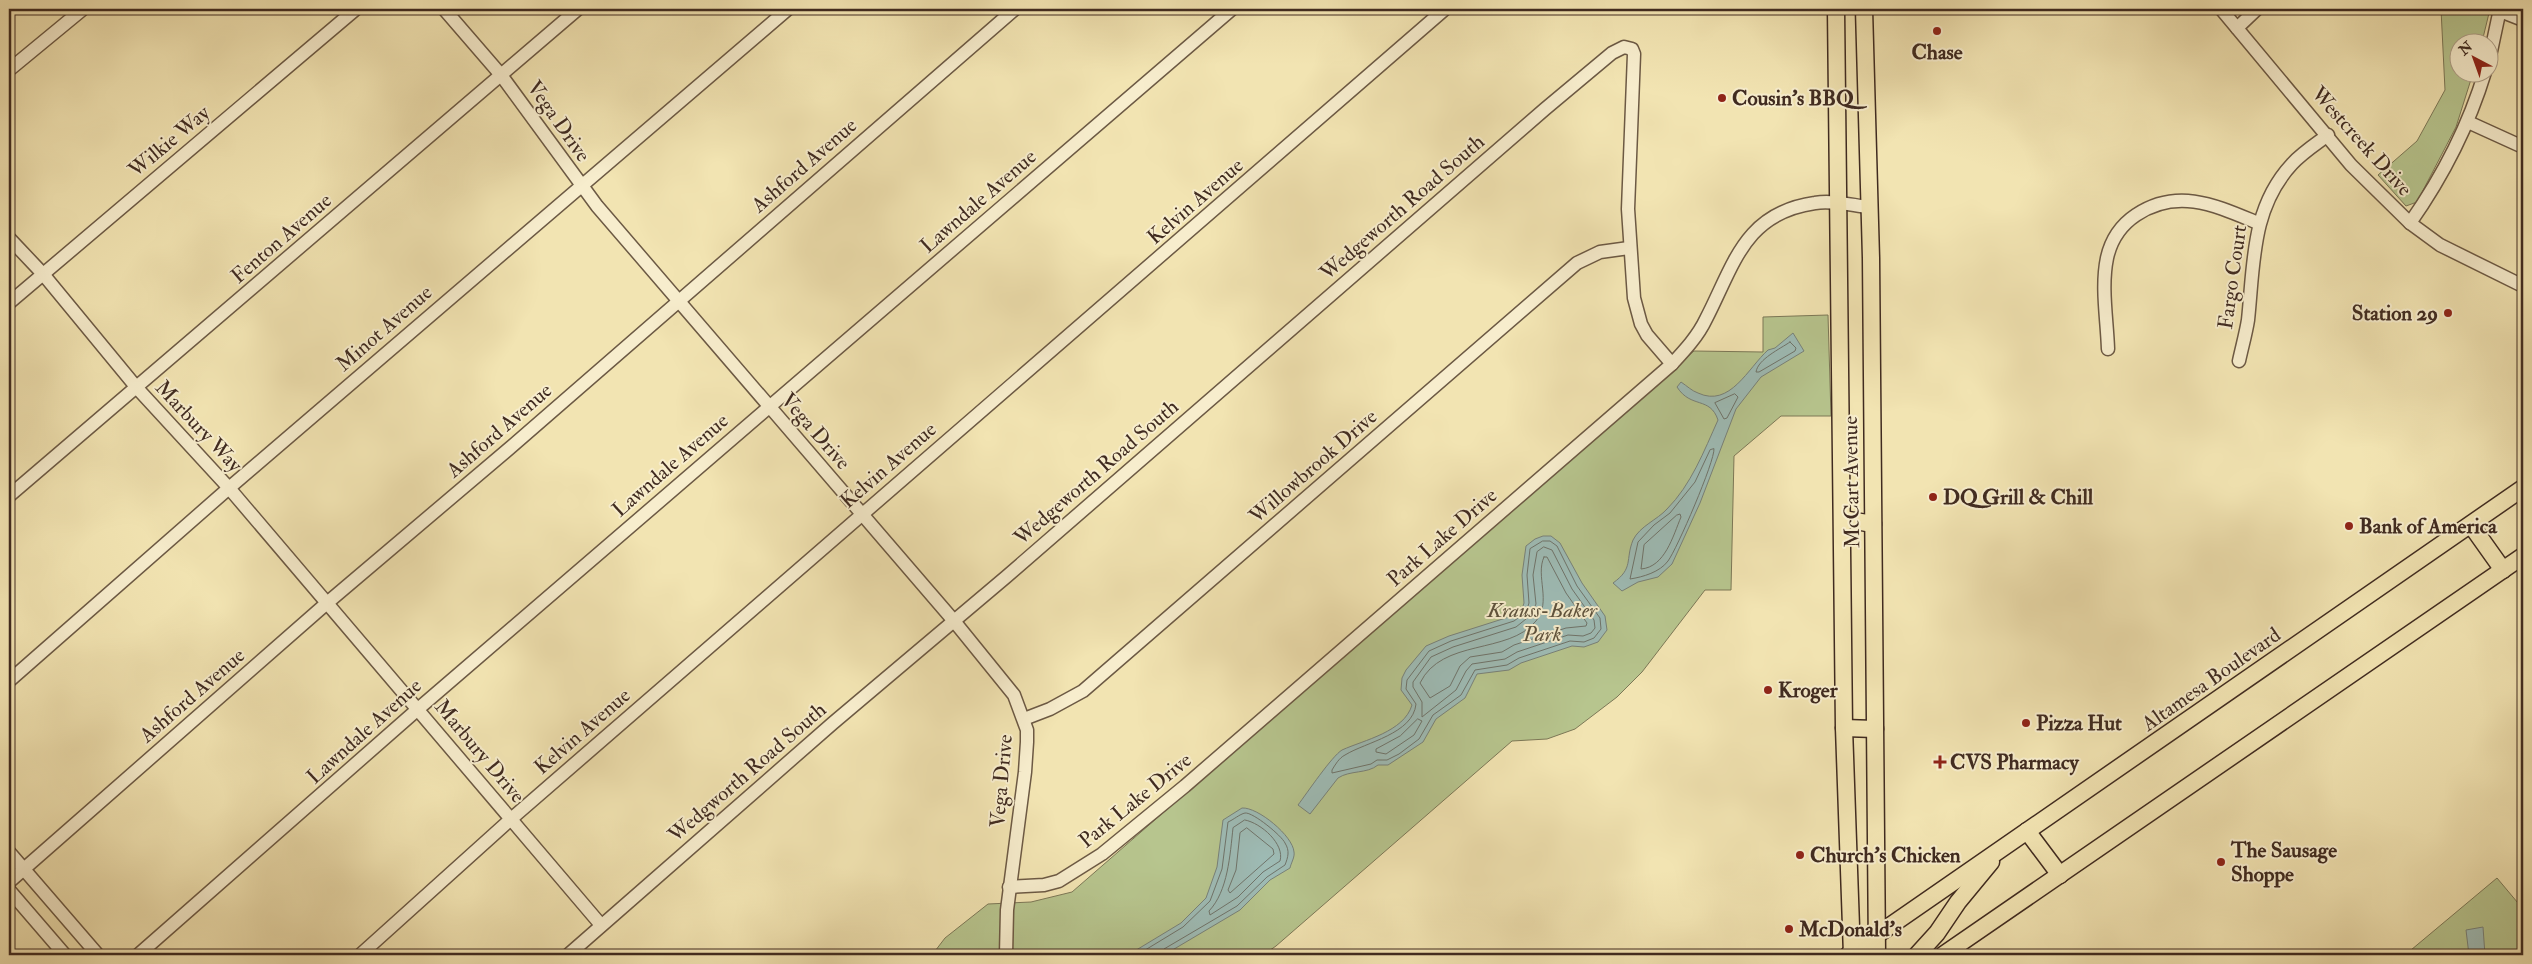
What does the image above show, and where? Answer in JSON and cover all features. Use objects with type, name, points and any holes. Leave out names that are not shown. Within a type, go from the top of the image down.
[{"type":"main road","points":[[1836,11],[1864,10]]},
{"type":"main road","name":"McCart Avenue","points":[[1864,10],[1868,207],[1871,258],[1877,955]]},
{"type":"main road","name":"McCart Avenue","points":[[1836,11],[1844,728],[1854,955]]},
{"type":"main road","name":"Altamesa Boulevard","points":[[1854,955],[1876,935],[2523,488]]},
{"type":"main road","points":[[1843,519],[1873,524]]},
{"type":"main road","points":[[2471,525],[2504,570]]},
{"type":"main road","points":[[1942,955],[2243,751],[2523,556]]},
{"type":"main road","points":[[1844,728],[1875,729]]},
{"type":"main road","points":[[2027,832],[2060,875]]},
{"type":"main road","points":[[1917,955],[1937,933],[1958,902],[2000,850]]},
{"type":"street","points":[[9,70],[83,9]]},
{"type":"street","name":"Wilkie Way","points":[[9,303],[356,9]]},
{"type":"street","name":"Vega Drive","points":[[444,9],[501,75],[581,186],[954,620],[1010,689],[1020,706],[1027,742],[1025,772],[1009,887],[1006,955]]},
{"type":"street","name":"Fenton Avenue","points":[[9,496],[578,9]]},
{"type":"street","name":"Minot Avenue","points":[[9,681],[229,488],[788,9]]},
{"type":"street","name":"Ashford Avenue","points":[[9,882],[328,603],[511,447],[1015,9]]},
{"type":"street","name":"Lawndale Avenue","points":[[138,955],[418,709],[1232,9]]},
{"type":"street","name":"Kelvin Avenue","points":[[360,955],[511,818],[1445,9]]},
{"type":"street","name":"Westcreek Drive","points":[[2221,9],[2328,135],[2350,165],[2410,223],[2440,245],[2523,286]]},
{"type":"street","points":[[2237,28],[2257,9]]},
{"type":"street","points":[[2495,32],[2500,10],[2523,20]]},
{"type":"street","name":"Wedgeworth Road South","points":[[954,620],[1546,109],[1612,53],[1624,47],[1632,49],[1634,54],[1628,209],[1629,248],[1634,298],[1641,324],[1656,347],[1672,364]]},
{"type":"street","points":[[2410,223],[2447,166],[2468,122],[2482,82]]},
{"type":"street","points":[[2468,122],[2523,147]]},
{"type":"street","name":"Fargo Court","points":[[2239,361],[2248,322],[2253,248],[2258,223],[2277,183],[2293,163],[2328,135]]},
{"type":"street","points":[[2108,349],[2105,282],[2107,258],[2111,243],[2128,220],[2149,206],[2184,200],[2219,207],[2258,223]]},
{"type":"street","name":"Park Lake Drive","points":[[1009,887],[1044,885],[1059,881],[1102,854],[1186,786],[1672,364],[1696,338],[1734,259],[1754,232],[1783,212],[1815,203],[1868,207]]},
{"type":"street","points":[[9,238],[43,274]]},
{"type":"street","name":"Willowbrook Drive","points":[[1024,719],[1050,709],[1084,691],[1577,263],[1600,252],[1629,248]]},
{"type":"street","name":"Marbury Way","points":[[43,274],[137,388],[229,488],[328,603]]},
{"type":"street","name":"Marbury Drive","points":[[328,603],[602,925]]},
{"type":"street","name":"Wedgworth Road South","points":[[568,955],[954,620]]},
{"type":"street","points":[[9,852],[98,955]]},
{"type":"street","points":[[9,890],[65,955]]},
{"type":"green space","points":[[2441,9],[2490,9],[2484,32],[2450,32],[2450,82],[2470,82],[2456,127],[2417,202],[2406,206],[2378,175],[2417,141],[2445,90]]},
{"type":"green space","name":"Krauss-Baker Park","points":[[1828,315],[1831,416],[1781,416],[1734,456],[1731,590],[1705,590],[1642,672],[1617,697],[1575,729],[1547,739],[1512,741],[1276,946],[1263,955],[932,955],[945,938],[988,904],[1031,902],[1072,892],[1694,351],[1763,352],[1763,317]]},
{"type":"green space","points":[[2497,878],[2523,909],[2523,955],[2405,955]]},
{"type":"water","points":[[1793,333],[1804,351],[1761,377],[1736,409],[1700,503],[1672,564],[1658,577],[1638,582],[1622,591],[1613,583],[1624,573],[1633,540],[1644,527],[1663,513],[1676,500],[1696,467],[1718,420],[1710,408],[1688,398],[1677,387],[1681,382],[1698,393],[1709,396],[1720,395],[1729,391],[1738,384],[1768,350],[1775,348]]},
{"type":"water","points":[[1543,536],[1551,536],[1560,543],[1582,583],[1605,616],[1607,630],[1598,642],[1584,647],[1572,646],[1521,663],[1509,670],[1477,674],[1465,698],[1436,719],[1423,742],[1388,765],[1378,765],[1369,770],[1338,778],[1310,814],[1298,805],[1326,767],[1342,750],[1382,734],[1401,722],[1408,714],[1412,705],[1401,690],[1402,678],[1406,670],[1426,646],[1449,636],[1512,616],[1522,609],[1524,603],[1522,575],[1526,546]]},
{"type":"water","points":[[1242,808],[1257,812],[1265,817],[1288,838],[1294,854],[1290,868],[1270,880],[1240,910],[1164,955],[1128,955],[1181,923],[1206,898],[1217,867],[1223,820]]},
{"type":"water","points":[[2483,927],[2485,955],[2469,955],[2466,930]]},
{"type":"place","name":"Chase","points":[[1937,31]]},
{"type":"place","name":"Cousin's BBQ","points":[[1722,98]]},
{"type":"place","name":"Station 29","points":[[2448,313]]},
{"type":"place","name":"DQ Grill & Chill","points":[[1933,497]]},
{"type":"place","name":"Bank of America","points":[[2349,526]]},
{"type":"place","name":"Kroger","points":[[1768,690]]},
{"type":"place","name":"Pizza Hut","points":[[2026,723]]},
{"type":"place","name":"CVS Pharmacy","points":[[1940,762]]},
{"type":"place","name":"Church's Chicken","points":[[1800,855]]},
{"type":"place","name":"The Sausage Shoppe","points":[[2221,862]]},
{"type":"place","name":"McDonald's","points":[[1789,929]]}]
